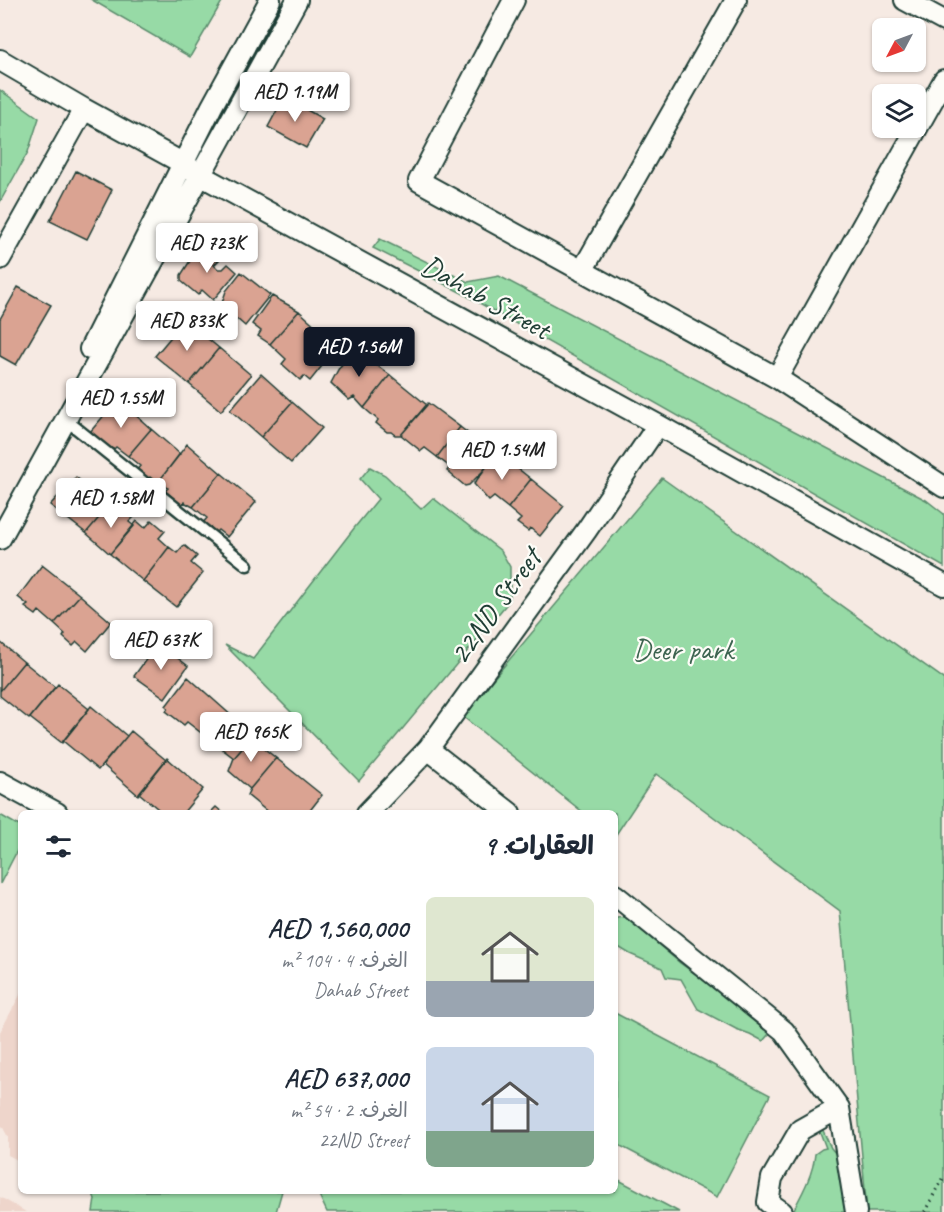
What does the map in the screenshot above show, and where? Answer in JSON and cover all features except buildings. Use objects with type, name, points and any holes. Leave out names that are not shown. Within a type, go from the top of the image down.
[{"type":"street","points":[[0,539],[66,420],[192,170],[213,106],[270,0]]},
{"type":"street","points":[[0,513],[44,439],[192,170],[297,0]]},
{"type":"street","points":[[514,0],[419,181],[777,378],[942,482]]},
{"type":"street","points":[[582,271],[736,0]]},
{"type":"street","points":[[905,0],[944,21]]},
{"type":"street","name":"Dahab Street","points":[[0,60],[192,170],[658,425],[944,585]]},
{"type":"street","points":[[777,378],[944,80]]},
{"type":"street","points":[[0,259],[84,109]]},
{"type":"street","name":"22ND Street","points":[[370,810],[428,749],[586,531],[658,425]]},
{"type":"street","points":[[428,749],[506,810]]},
{"type":"street","points":[[0,782],[51,810]]},
{"type":"street","points":[[618,897],[784,1031],[839,1108],[856,1212]]},
{"type":"street","points":[[782,1212],[768,1202],[772,1178],[800,1130],[839,1108]]},
{"type":"lane","points":[[66,420],[247,565]]},
{"type":"path","points":[[925,1212],[944,1176]]},
{"type":"shaded area","points":[[18,999],[18,1160],[8,1155],[8,1137],[0,1125],[0,1032]]},
{"type":"shaded area","points":[[0,1197],[26,1212],[0,1212]]},
{"type":"green space","points":[[92,0],[223,0],[190,57]]},
{"type":"green space","points":[[0,90],[39,118],[28,152],[0,202]]},
{"type":"green space","points":[[380,239],[468,282],[499,276],[926,500],[944,514],[944,567],[462,293],[373,248]]},
{"type":"green space","points":[[370,467],[385,475],[421,509],[433,498],[501,551],[510,567],[510,600],[359,781],[225,645],[253,659],[378,499],[360,479]]},
{"type":"green space","name":"Deer park","points":[[662,478],[944,679],[944,1212],[867,1212],[840,911],[656,774],[618,831],[618,810],[580,810],[462,716]]},
{"type":"green space","points":[[0,815],[18,825],[18,849],[0,884]]},
{"type":"green space","points":[[626,917],[680,963],[727,997],[747,1015],[767,1027],[769,1034],[763,1041],[698,1009],[681,979],[666,977],[662,968],[618,947],[618,918]]},
{"type":"green space","points":[[618,1015],[770,1095],[717,1197],[618,1145]]},
{"type":"green space","points":[[821,1126],[843,1171],[849,1212],[798,1212],[794,1209],[810,1176],[815,1154],[826,1148],[818,1127]]},
{"type":"green space","points":[[618,1180],[679,1212],[327,1212],[319,1195],[618,1194]]},
{"type":"green space","points":[[93,1194],[281,1194],[276,1212],[93,1212],[95,1199]]}]
